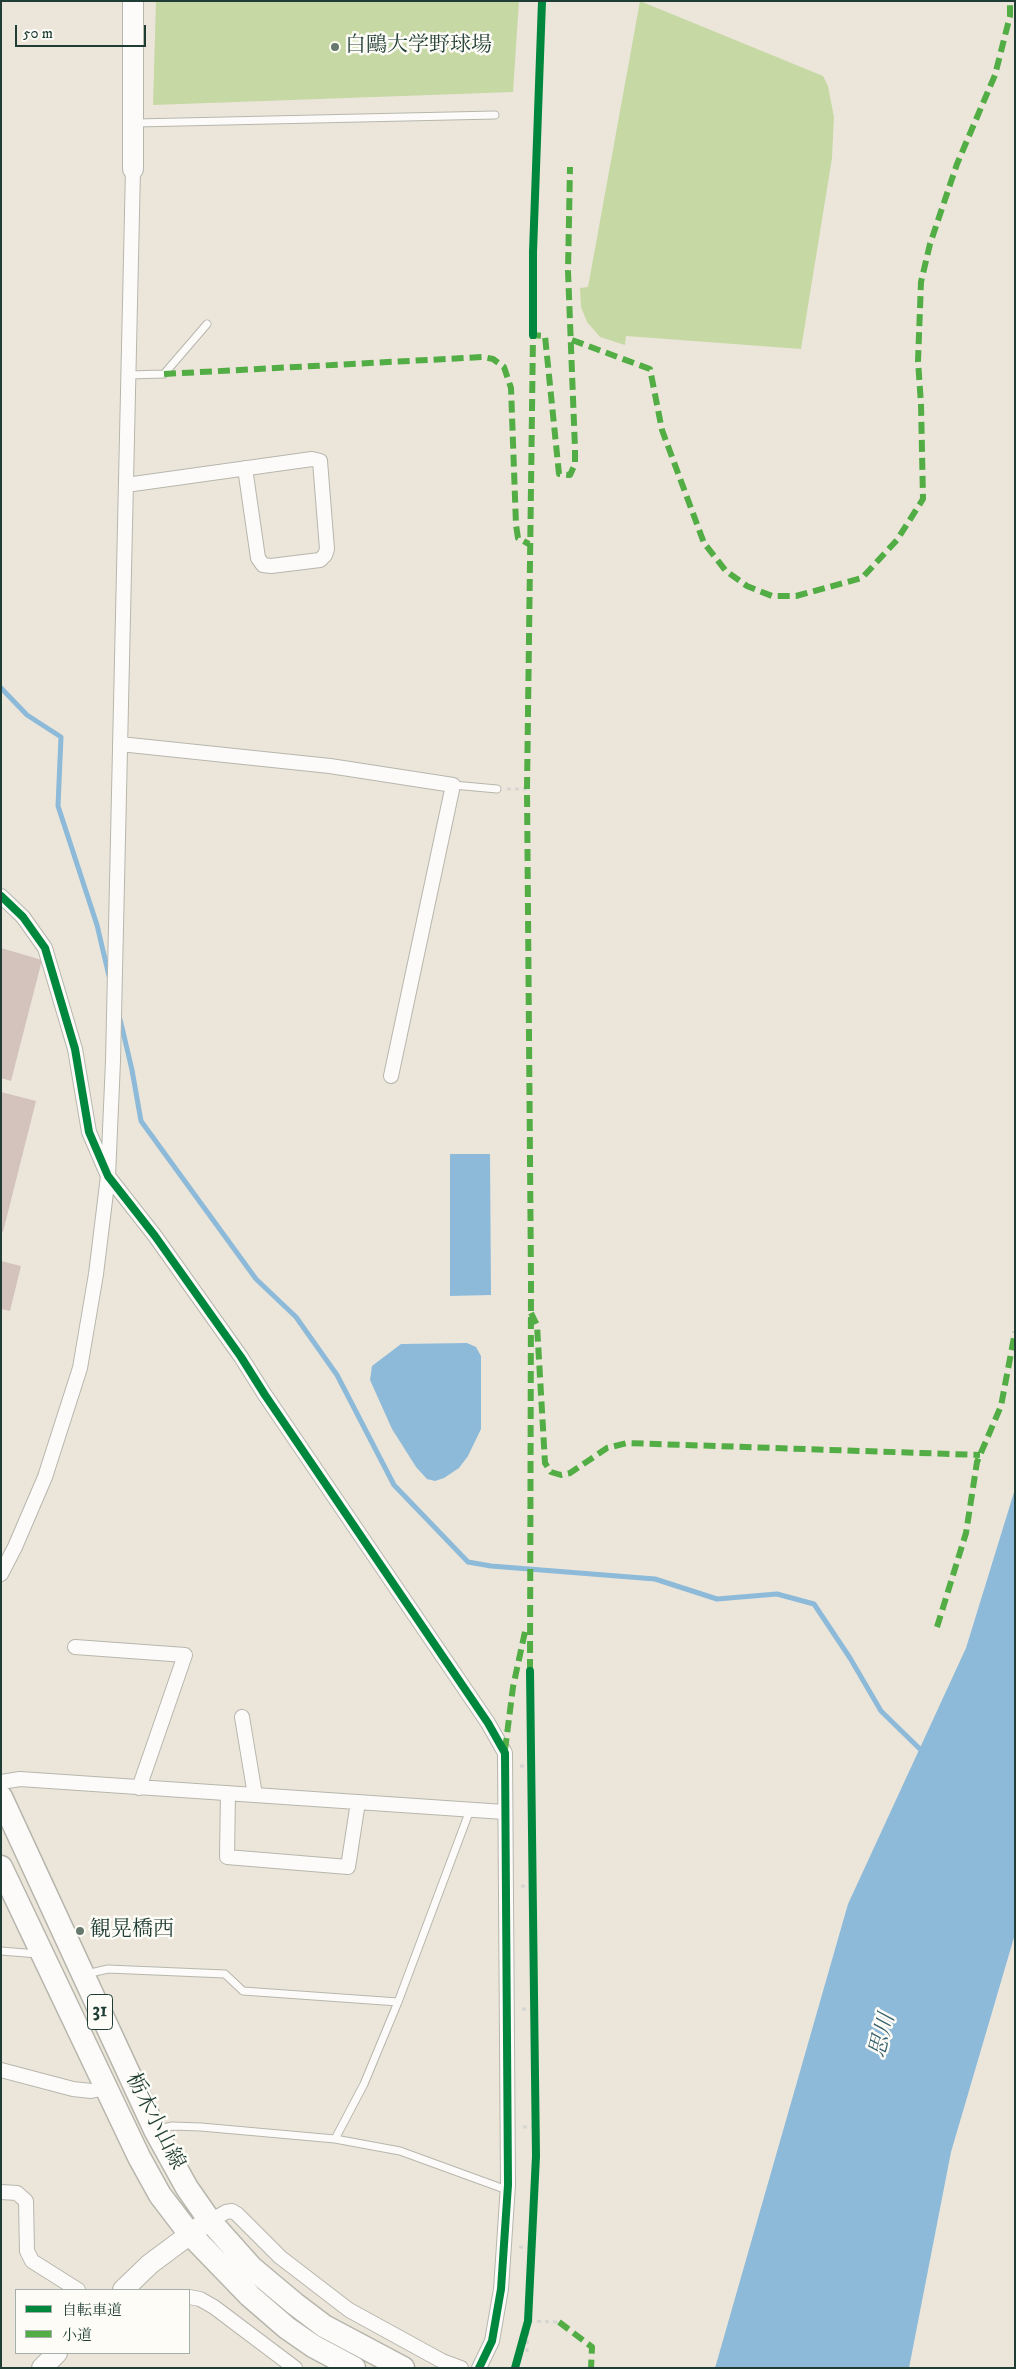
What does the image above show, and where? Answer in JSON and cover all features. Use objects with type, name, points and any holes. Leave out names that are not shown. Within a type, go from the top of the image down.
[{"type":"main road","name":"栃木小山線","points":[[1,1797],[155,2130],[187,2188],[210,2221],[252,2268],[295,2304],[324,2326],[403,2368]]},
{"type":"main road","name":"栃木小山線","points":[[1,1867],[106,2088],[160,2195],[189,2233],[250,2296],[287,2328],[313,2346],[354,2368]]},
{"type":"street","points":[[1,1574],[15,1547],[44,1477],[80,1368],[96,1274],[108,1176],[113,1061],[133,170],[134,1]]},
{"type":"street","points":[[126,485],[245,468],[312,459],[320,461],[325,555],[320,560],[271,566],[263,565],[258,558],[245,468]]},
{"type":"street","points":[[120,744],[330,766],[453,785],[392,1076]]},
{"type":"street","points":[[1,896],[23,917],[44,948],[75,1049],[89,1132],[108,1176],[155,1236],[242,1356],[265,1395],[488,1723],[505,1753],[508,2190],[501,2289],[492,2341],[479,2368]]},
{"type":"street","points":[[76,1647],[185,1654],[139,1788]]},
{"type":"street","points":[[242,1717],[255,1796]]},
{"type":"street","points":[[1,1782],[20,1779],[504,1812]]},
{"type":"street","points":[[228,1794],[227,1857],[348,1867],[358,1802]]},
{"type":"street","points":[[1,2070],[73,2089],[91,2091],[106,2088]]},
{"type":"street","points":[[1,2192],[17,2193],[26,2201],[27,2251],[32,2261],[76,2289]]},
{"type":"street","points":[[124,2289],[150,2264],[189,2233],[226,2212],[232,2211],[238,2214],[280,2257],[349,2310],[442,2361],[461,2368]]},
{"type":"street","points":[[190,2297],[200,2299],[214,2306],[280,2364],[295,2368]]},
{"type":"street","points":[[42,2368],[56,2354]]},
{"type":"lane","points":[[134,123],[495,115]]},
{"type":"lane","points":[[128,375],[164,374],[207,324]]},
{"type":"lane","points":[[453,785],[497,789]]},
{"type":"lane","points":[[334,2139],[364,2084],[398,2002],[470,1810]]},
{"type":"lane","points":[[1,1951],[42,1954]]},
{"type":"lane","points":[[83,1975],[108,1969],[225,1974],[243,1991],[398,2002]]},
{"type":"lane","points":[[155,2130],[172,2126],[334,2139],[400,2151],[508,2190]]},
{"type":"path","points":[[497,789],[527,789]]},
{"type":"path","points":[[531,1757],[532,1776]]},
{"type":"path","points":[[533,1878],[533,1896]]},
{"type":"path","points":[[534,2000],[534,2019]]},
{"type":"path","points":[[536,2118],[536,2137]]},
{"type":"path","points":[[530,2256],[531,2239]]},
{"type":"path","points":[[523,2352],[528,2311]]},
{"type":"path","points":[[528,2321],[559,2322]]},
{"type":"green space","name":"白鷗大学野球場","points":[[156,1],[519,1],[513,92],[153,105]]},
{"type":"green space","points":[[640,1],[823,76],[828,86],[834,117],[832,158],[801,349],[626,336],[625,345],[600,337],[587,322],[581,307],[580,288],[588,287]]},
{"type":"water","points":[[450,1154],[490,1154],[491,1295],[450,1296]]},
{"type":"water","points":[[467,1343],[476,1347],[481,1356],[481,1429],[468,1456],[459,1468],[444,1478],[435,1481],[427,1479],[416,1467],[392,1429],[370,1380],[372,1366],[401,1344]]},
{"type":"water","name":"思川","points":[[1015,1489],[1015,1934],[951,2152],[909,2368],[715,2368],[848,1904],[966,1648]]},
{"type":"building","points":[[1,948],[42,960],[11,1081],[1,1078]]},
{"type":"building","points":[[1,1092],[36,1101],[3,1232],[1,1231]]},
{"type":"building","points":[[1,1261],[21,1266],[10,1311],[1,1309]]},
{"type":"waterway","points":[[1,688],[27,715],[61,737],[58,806],[97,925],[109,976]]},
{"type":"waterway","points":[[120,1019],[141,1121],[256,1279],[296,1317],[337,1375],[394,1485],[468,1562],[491,1566],[655,1579],[717,1599],[777,1594],[814,1604],[850,1658],[881,1711],[924,1753]]},
{"type":"marked path","points":[[572,340],[650,369],[662,430],[704,543],[726,571],[747,586],[772,596],[796,596],[862,578],[897,540],[923,499],[918,361],[921,282],[930,244],[957,164],[995,75],[1010,16],[1010,1]]},
{"type":"marked path","points":[[530,1671],[531,1282],[527,789],[533,335],[545,336],[559,474],[570,475],[575,464],[568,271],[570,167]]},
{"type":"marked path","points":[[164,374],[483,357],[493,359],[504,367],[511,388],[516,525],[518,538],[529,544]]},
{"type":"marked path","points":[[531,1313],[537,1325],[545,1463],[551,1472],[561,1475],[570,1473],[607,1448],[627,1443],[980,1455]]},
{"type":"marked path","points":[[937,1627],[966,1533],[977,1462],[1001,1406],[1015,1332]]},
{"type":"marked path","points":[[505,1750],[513,1687],[526,1627]]},
{"type":"marked path","points":[[559,2322],[592,2347],[591,2368]]},
{"type":"cycle path","points":[[533,335],[533,252],[542,1]]},
{"type":"cycle path","points":[[1,896],[23,917],[45,948],[75,1049],[89,1132],[108,1176],[155,1236],[241,1357],[488,1723],[505,1753],[508,2185],[501,2289],[492,2341],[479,2368]]},
{"type":"cycle path","points":[[515,2368],[528,2321],[536,2156],[530,1671]]},
{"type":"place","name":"白鷗大学野球場","points":[[335,47]]},
{"type":"place","name":"観晃橋西","points":[[80,1931]]}]
